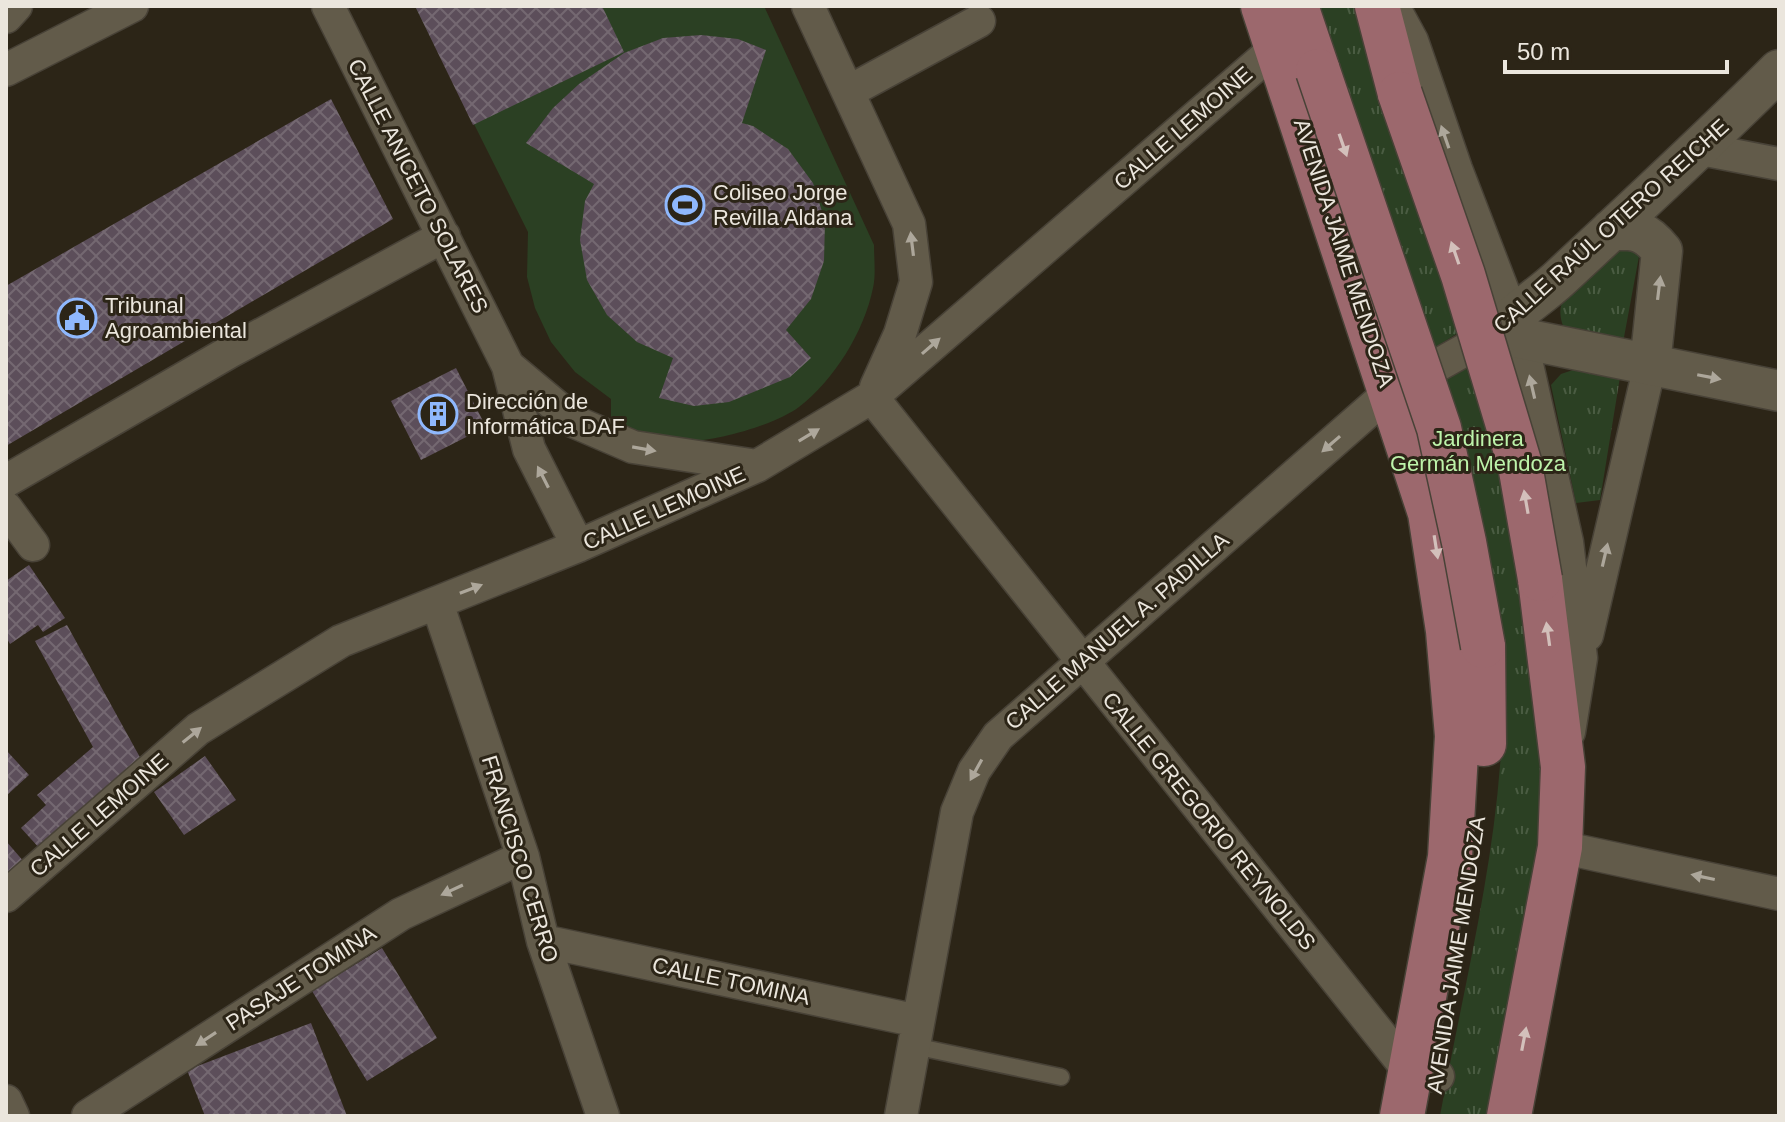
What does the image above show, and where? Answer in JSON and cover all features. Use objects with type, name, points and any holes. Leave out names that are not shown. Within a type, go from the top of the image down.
[{"type":"main road","name":"AVENIDA JAIME MENDOZA","points":[[1263,6],[1430,513],[1448,631],[1457,736],[1450,857],[1426,1088]]},
{"type":"main road","name":"AVENIDA JAIME MENDOZA","points":[[1296,6],[1439,428],[1483,646],[1484,736],[1477,853],[1426,1088],[1402,1116]]},
{"type":"main road","points":[[1377,6],[1400,94],[1463,275],[1520,465],[1540,579],[1563,767],[1560,847],[1509,1116]]},
{"type":"street","points":[[6,17],[16,6]]},
{"type":"street","points":[[6,70],[132,6]]},
{"type":"street","name":"CALLE ANICETO SOLARES","points":[[328,6],[508,366],[529,449],[578,546]]},
{"type":"street","points":[[808,6],[909,224],[916,282],[900,334],[872,397]]},
{"type":"street","points":[[1393,6],[1412,41],[1456,169],[1522,333],[1567,542],[1581,658]]},
{"type":"street","points":[[848,92],[979,21]]},
{"type":"street","name":"CALLE LEMOINE","points":[[6,896],[198,729],[341,641],[578,546],[757,466],[872,397],[1277,47]]},
{"type":"street","name":"CALLE RAÚL OTERO REICHE","points":[[1390,392],[1522,333],[1552,285],[1701,149],[1779,70]]},
{"type":"street","points":[[1701,149],[1779,164]]},
{"type":"street","points":[[1563,767],[1581,658],[1650,365],[1662,251],[1652,238],[1634,229],[1611,230]]},
{"type":"street","points":[[6,481],[231,351],[444,236]]},
{"type":"street","points":[[1522,333],[1546,329],[1544,307],[1552,285]]},
{"type":"street","points":[[1522,333],[1650,365],[1779,391]]},
{"type":"street","name":"CALLE ANICETO SOLARES","points":[[508,366],[575,422],[633,447],[757,466]]},
{"type":"street","name":"CALLE MANUEL A. PADILLA","points":[[901,1116],[957,812],[974,771],[998,736],[1390,392]]},
{"type":"street","name":"CALLE GREGORIO REYNOLDS","points":[[872,397],[1426,1088]]},
{"type":"street","points":[[6,508],[33,545]]},
{"type":"street","name":"FRANCISCO CERRO","points":[[437,603],[523,857],[543,941],[603,1116]]},
{"type":"street","points":[[1560,847],[1779,894]]},
{"type":"street","name":"PASAJE TOMINA","points":[[88,1116],[401,914],[523,857]]},
{"type":"street","name":"CALLE TOMINA","points":[[543,941],[916,1034]]},
{"type":"street","points":[[6,1101],[13,1116]]},
{"type":"lane","points":[[916,1034],[1061,1077]]},
{"type":"green space","name":"Coliseo Jorge Revilla Aldana","points":[[415,6],[764,6],[874,245],[873,288],[863,321],[846,354],[812,396],[775,420],[726,436],[694,441],[636,431],[611,420],[611,399],[575,372],[551,342],[535,308],[527,277],[528,232]]},
{"type":"green space","name":"Jardinera Germán Mendoza","points":[[1311,6],[1354,6],[1385,101],[1493,311],[1399,370]]},
{"type":"green space","points":[[1626,244],[1640,251],[1622,348],[1565,331],[1560,312],[1565,298],[1580,281]]},
{"type":"green space","name":"Jardinera Germán Mendoza","points":[[1504,347],[1546,747],[1539,842],[1491,1116],[1440,1116],[1486,879],[1502,735],[1406,400]]},
{"type":"green space","points":[[1573,370],[1620,377],[1600,500],[1576,503],[1551,385],[1561,374]]},
{"type":"building","points":[[415,6],[602,6],[624,52],[473,125]]},
{"type":"building","points":[[701,35],[738,39],[766,50],[742,123],[753,126],[788,149],[813,183],[825,221],[824,261],[811,299],[786,330],[811,358],[790,377],[729,402],[694,406],[659,398],[673,358],[637,342],[607,315],[587,280],[580,240],[585,201],[594,184],[526,143],[553,108],[579,84],[624,53],[663,38]]},
{"type":"building","points":[[331,99],[393,219],[6,446],[6,286]]},
{"type":"building","name":"Dirección de Informática DAF","points":[[456,368],[486,427],[421,460],[391,401]]},
{"type":"building","points":[[29,565],[65,618],[43,632],[38,625],[10,644],[6,637],[6,581]]},
{"type":"building","points":[[67,625],[142,761],[41,850],[21,828],[46,805],[37,795],[93,747],[35,641]]},
{"type":"building","points":[[6,750],[29,775],[6,796]]},
{"type":"building","points":[[205,756],[236,800],[184,835],[154,792]]},
{"type":"building","points":[[6,841],[25,863],[6,880]]},
{"type":"building","points":[[382,948],[437,1038],[367,1081],[312,991]]},
{"type":"building","points":[[311,1023],[347,1116],[205,1116],[187,1070]]},
{"type":"place","name":"Coliseo Jorge Revilla Aldana","points":[[685,205]]},
{"type":"place","name":"Tribunal Agroambiental","points":[[77,318]]},
{"type":"place","name":"Dirección de Informática DAF","points":[[438,414]]}]
